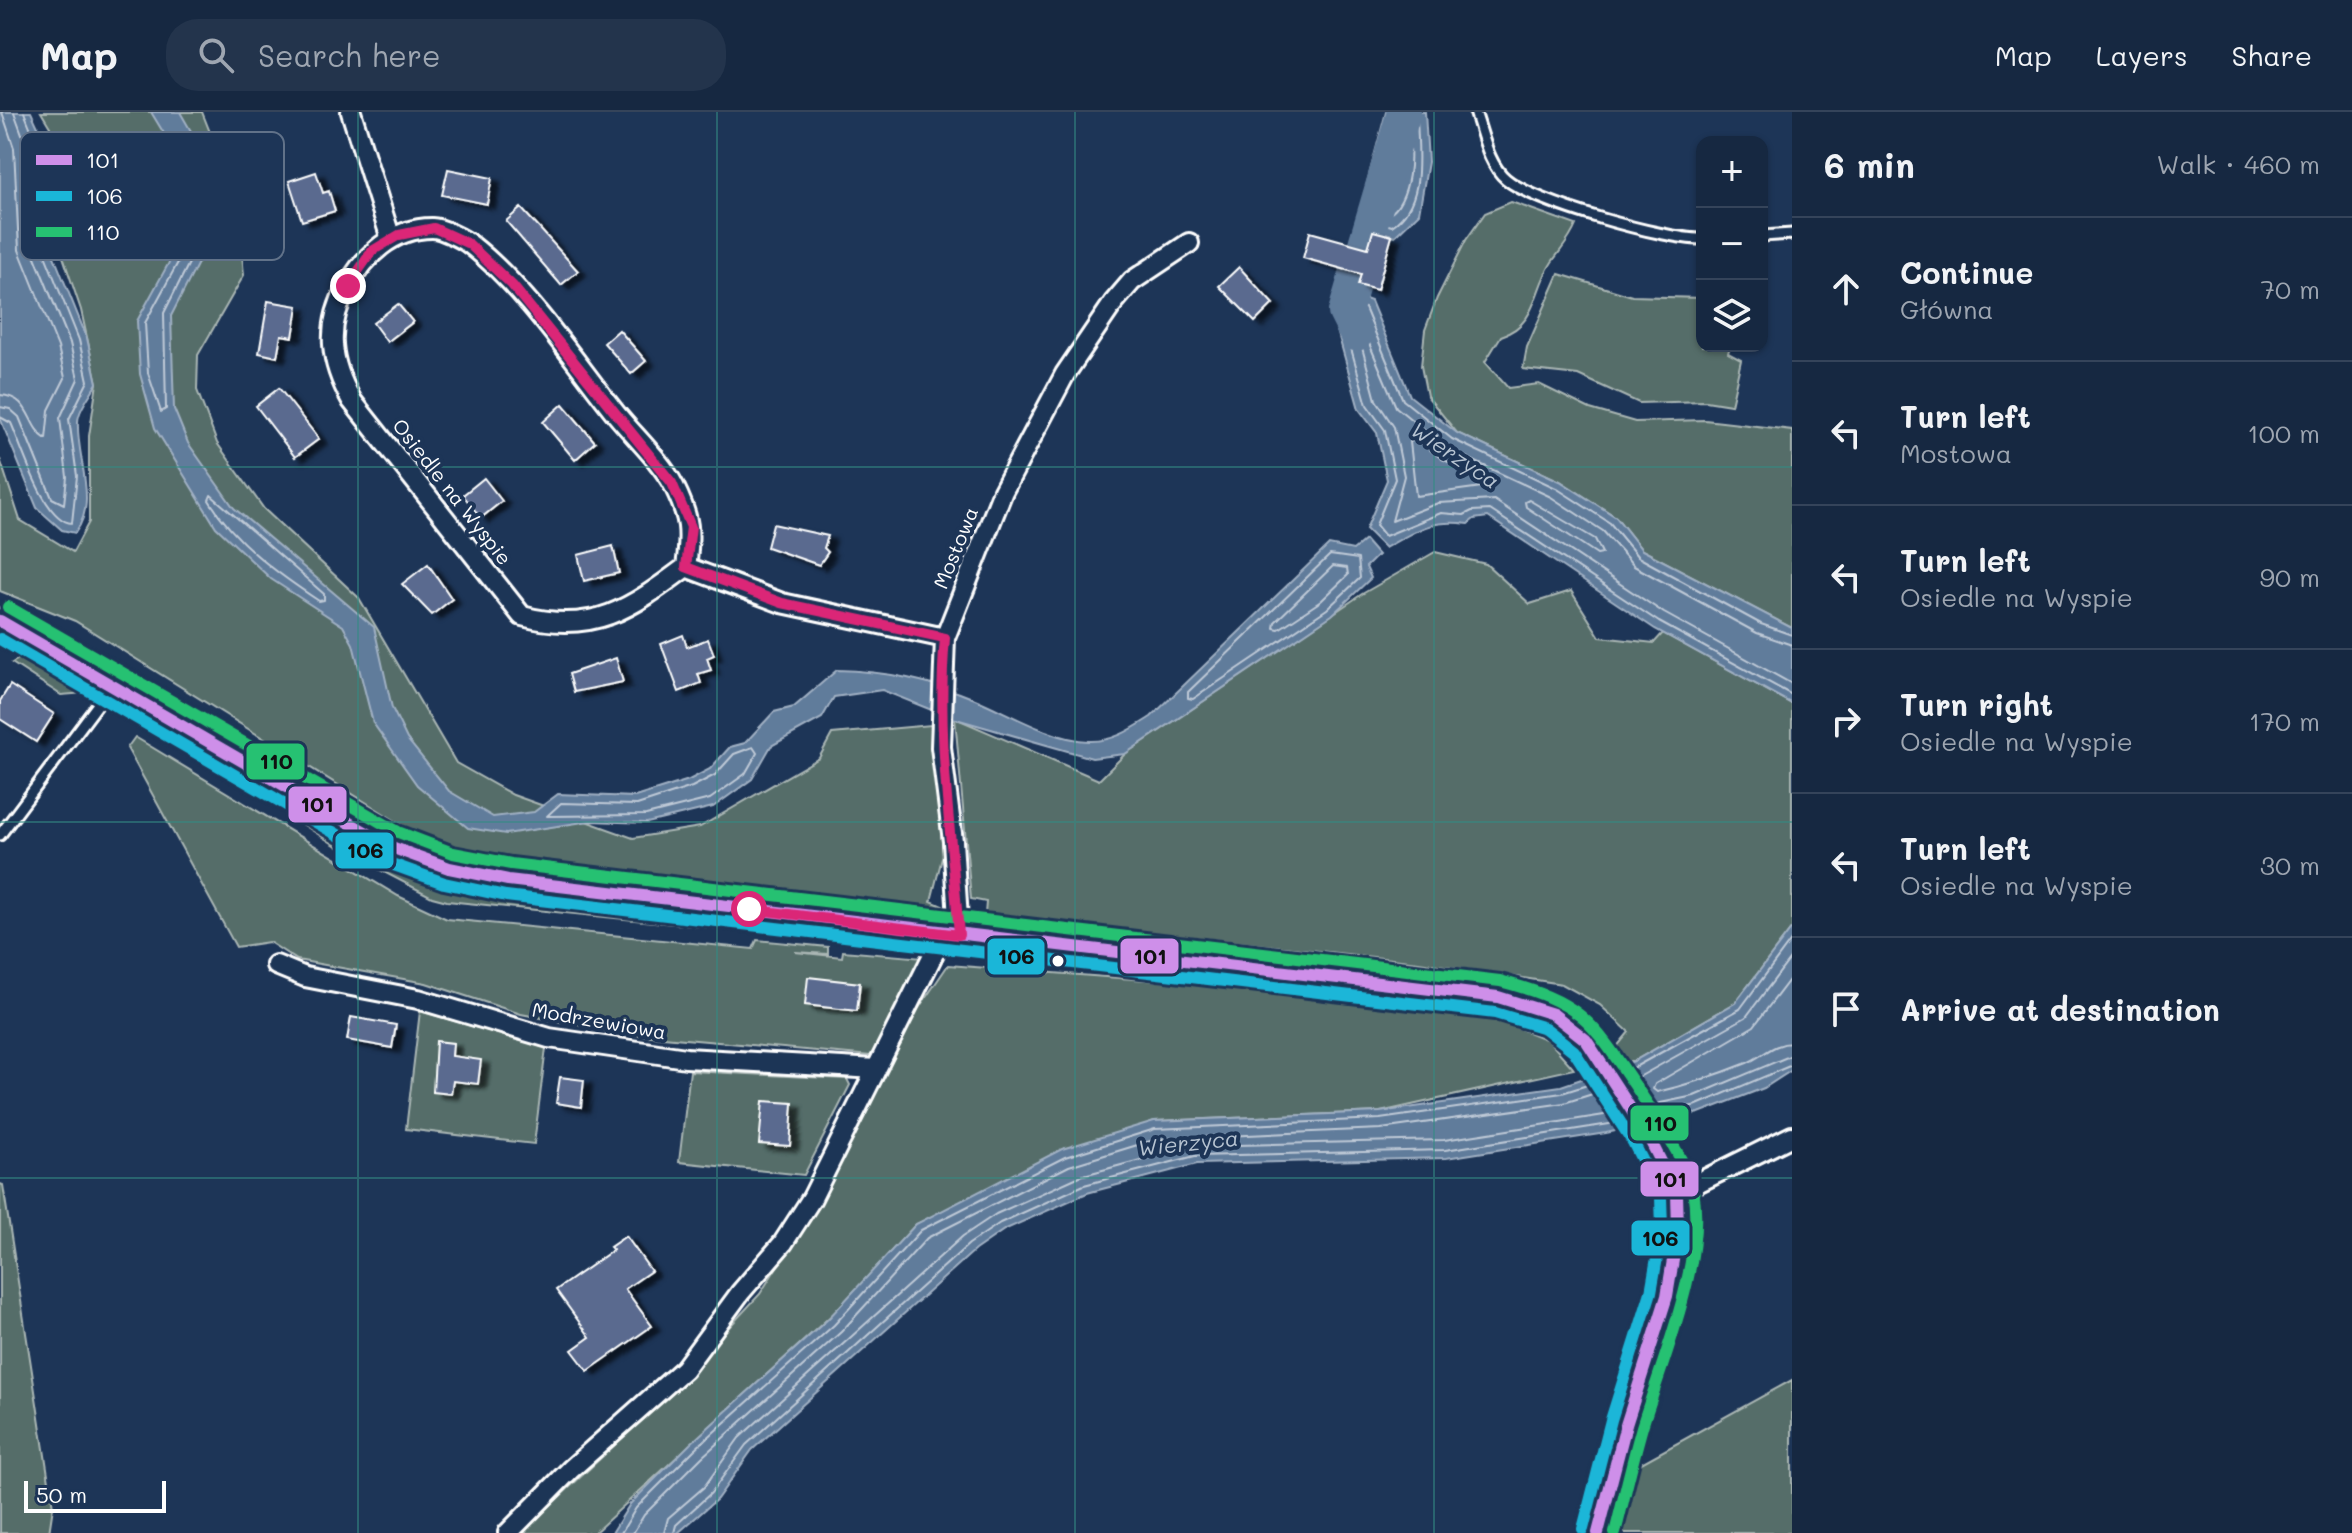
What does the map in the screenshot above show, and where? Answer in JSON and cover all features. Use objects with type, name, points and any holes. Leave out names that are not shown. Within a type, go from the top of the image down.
[{"type":"street","points":[[351,112],[391,239]]},
{"type":"street","name":"Osiedle na Wyspie","points":[[434,228],[469,244],[512,285],[672,483],[691,527],[686,567],[634,606],[592,620],[555,625],[522,616],[352,401],[336,373],[332,346],[333,316],[348,286],[372,251],[391,239],[434,228]]},
{"type":"street","name":"Mostowa","points":[[952,934],[953,841],[941,747],[945,638],[1003,491],[1065,374],[1132,281],[1189,243]]},
{"type":"street","points":[[686,567],[782,603],[945,638]]},
{"type":"street","points":[[0,621],[391,847],[449,868],[508,880],[1498,997],[1553,1014],[1586,1040],[1647,1134],[1677,1193],[1678,1230],[1667,1296],[1626,1425],[1598,1533]]},
{"type":"street","points":[[508,1533],[571,1469],[684,1369],[740,1293],[783,1243],[812,1198],[876,1069],[952,934]]},
{"type":"street","name":"Modrzewiowa","points":[[276,965],[305,977],[418,999],[549,1038],[686,1058],[876,1069]]},
{"type":"street","points":[[1677,1193],[1792,1136]]},
{"type":"lane","points":[[1475,112],[1492,162],[1505,179],[1531,195],[1589,215],[1696,238]]},
{"type":"lane","points":[[1768,236],[1792,234]]},
{"type":"lane","points":[[0,835],[112,685]]},
{"type":"green space","points":[[41,112],[202,112],[210,132],[50,132]]},
{"type":"green space","points":[[1511,202],[1576,225],[1546,273],[1528,315],[1513,331],[1501,336],[1485,362],[1508,388],[1539,384],[1590,409],[1635,422],[1705,420],[1792,430],[1792,628],[1642,550],[1616,517],[1560,481],[1457,433],[1427,396],[1421,366],[1425,330],[1437,298],[1466,240],[1485,213]]},
{"type":"green space","points":[[64,260],[243,260],[244,275],[198,355],[197,390],[217,443],[264,509],[359,598],[456,763],[513,795],[633,838],[700,827],[819,758],[832,734],[931,725],[943,854],[931,901],[947,908],[933,916],[867,902],[848,912],[695,895],[648,874],[651,884],[436,846],[75,621],[0,591],[0,459],[20,520],[73,552],[89,522],[89,436],[97,383],[81,310]]},
{"type":"green space","points":[[1559,274],[1632,296],[1696,298],[1696,352],[1728,352],[1741,360],[1731,405],[1706,401],[1639,403],[1578,375],[1523,369],[1527,347]]},
{"type":"green space","points":[[1435,552],[1486,564],[1530,604],[1571,591],[1600,637],[1654,643],[1663,633],[1792,704],[1792,928],[1735,1003],[1634,1061],[1624,1061],[1615,1049],[1629,1032],[1600,1005],[1562,984],[1419,962],[985,914],[986,902],[971,899],[955,718],[1099,780],[1125,754],[1362,594]]},
{"type":"green space","points":[[22,657],[86,693],[61,695],[12,663]]},
{"type":"green space","points":[[135,737],[398,896],[447,919],[753,949],[757,940],[828,947],[828,954],[795,952],[842,957],[843,951],[924,958],[871,1056],[619,1033],[521,1014],[426,983],[297,960],[269,942],[236,947],[127,748]]},
{"type":"green space","points":[[230,765],[409,866],[441,877],[711,915],[716,922],[738,918],[743,931],[432,897],[349,854],[218,770]]},
{"type":"green space","points":[[948,965],[1211,985],[1488,1016],[1548,1040],[1574,1069],[1380,1112],[1154,1121],[916,1224],[836,1311],[594,1533],[521,1533],[655,1407],[760,1294],[799,1232],[870,1080]]},
{"type":"green space","points":[[420,1011],[546,1048],[534,1144],[406,1129]]},
{"type":"green space","points":[[690,1071],[847,1079],[850,1085],[804,1175],[679,1162]]},
{"type":"green space","points":[[0,1184],[3,1185],[53,1507],[49,1533],[0,1533]]},
{"type":"green space","points":[[1792,1380],[1792,1533],[1610,1533],[1625,1472]]},
{"type":"water","points":[[0,112],[31,112],[40,132],[20,132],[20,260],[55,260],[87,338],[97,383],[79,417],[78,436],[86,494],[82,521],[75,533],[62,530],[37,508],[0,418]]},
{"type":"water","points":[[151,112],[180,112],[192,132],[163,132]]},
{"type":"water","points":[[1386,112],[1425,112],[1428,162],[1419,213],[1395,236],[1373,229],[1358,216]]},
{"type":"water","points":[[170,260],[199,260],[171,316],[174,409],[188,443],[234,508],[374,627],[392,708],[407,739],[449,791],[493,817],[534,812],[558,794],[635,797],[689,780],[710,769],[730,747],[745,743],[774,712],[794,707],[837,670],[925,682],[975,699],[1060,736],[1089,741],[1106,739],[1122,734],[1151,717],[1329,545],[1353,550],[1365,540],[1378,555],[1366,567],[1371,578],[1332,615],[1125,754],[1092,758],[949,717],[882,690],[834,697],[822,718],[771,746],[752,779],[713,807],[647,823],[590,821],[506,834],[468,828],[417,785],[373,723],[353,644],[343,626],[271,579],[216,527],[155,428],[140,374],[137,321]]},
{"type":"water","points":[[1338,289],[1371,301],[1410,396],[1457,433],[1560,481],[1616,517],[1642,550],[1792,628],[1792,704],[1655,629],[1488,517],[1474,519],[1468,524],[1444,523],[1425,527],[1385,548],[1366,529],[1387,480],[1377,433],[1359,409],[1332,312]]},
{"type":"water","points":[[1792,928],[1792,1070],[1764,1088],[1699,1113],[1606,1133],[1446,1158],[1197,1164],[1087,1193],[1004,1230],[975,1250],[752,1450],[717,1499],[678,1533],[612,1533],[630,1504],[690,1444],[828,1319],[916,1224],[1062,1149],[1154,1121],[1380,1112],[1561,1086],[1634,1061],[1735,1003]]},
{"type":"building","points":[[448,169],[492,178],[487,204],[442,195]]},
{"type":"building","points":[[316,172],[323,193],[329,191],[335,211],[302,221],[289,181]]},
{"type":"building","points":[[521,208],[578,271],[561,285],[506,221]]},
{"type":"building","points":[[1373,231],[1392,236],[1377,290],[1358,285],[1361,274],[1303,258],[1310,232],[1368,248]]},
{"type":"building","points":[[1239,267],[1273,304],[1255,322],[1219,286]]},
{"type":"building","points":[[268,301],[298,306],[293,337],[281,335],[277,357],[259,353]]},
{"type":"building","points":[[398,304],[413,322],[387,342],[373,323]]},
{"type":"building","points":[[619,330],[646,361],[631,374],[604,343]]},
{"type":"building","points":[[279,388],[319,439],[295,457],[256,406]]},
{"type":"building","points":[[563,404],[595,442],[575,460],[543,422]]},
{"type":"building","points":[[484,478],[502,501],[481,518],[463,495]]},
{"type":"building","points":[[773,524],[828,536],[824,548],[828,552],[819,565],[767,547]]},
{"type":"building","points":[[613,546],[619,573],[584,581],[578,555]]},
{"type":"building","points":[[428,564],[452,599],[432,615],[402,584]]},
{"type":"building","points":[[683,635],[687,647],[708,639],[714,655],[707,658],[711,670],[698,674],[701,683],[679,692],[661,644]]},
{"type":"building","points":[[616,658],[623,682],[574,692],[569,674]]},
{"type":"building","points":[[10,685],[54,714],[36,742],[0,719],[0,701]]},
{"type":"building","points":[[808,977],[860,983],[857,1011],[805,1005]]},
{"type":"building","points":[[351,1017],[396,1025],[392,1048],[347,1040]]},
{"type":"building","points":[[436,1041],[453,1043],[452,1056],[481,1060],[478,1084],[453,1081],[451,1094],[433,1092]]},
{"type":"building","points":[[560,1077],[584,1080],[581,1107],[556,1103]]},
{"type":"building","points":[[763,1101],[793,1103],[790,1146],[759,1144]]},
{"type":"building","points":[[626,1236],[651,1271],[625,1289],[652,1326],[588,1371],[572,1350],[590,1337],[556,1290],[613,1250],[610,1247]]},
{"type":"waterway","name":"Wierzyca","points":[[1356,334],[1345,312],[1404,112]]},
{"type":"transit line","name":"110","points":[[8,607],[398,832],[453,853],[511,864],[1500,981],[1566,1005],[1593,1028],[1619,1061],[1659,1121],[1693,1190],[1695,1217],[1688,1278],[1642,1427],[1615,1533]]},
{"type":"transit line","name":"101","points":[[0,621],[391,847],[449,868],[508,880],[1498,997],[1553,1014],[1586,1040],[1647,1134],[1677,1193],[1678,1230],[1667,1296],[1626,1425],[1598,1533]]},
{"type":"transit line","name":"106","points":[[0,639],[383,861],[444,883],[506,896],[1495,1013],[1545,1028],[1574,1051],[1633,1142],[1661,1197],[1662,1229],[1651,1292],[1611,1420],[1583,1529]]},
{"type":"route","points":[[348,286],[372,251],[399,235],[434,228],[469,244],[512,285],[672,483],[691,527],[686,567],[782,603],[945,638],[941,680],[941,747],[953,841],[959,935],[749,909]]}]
